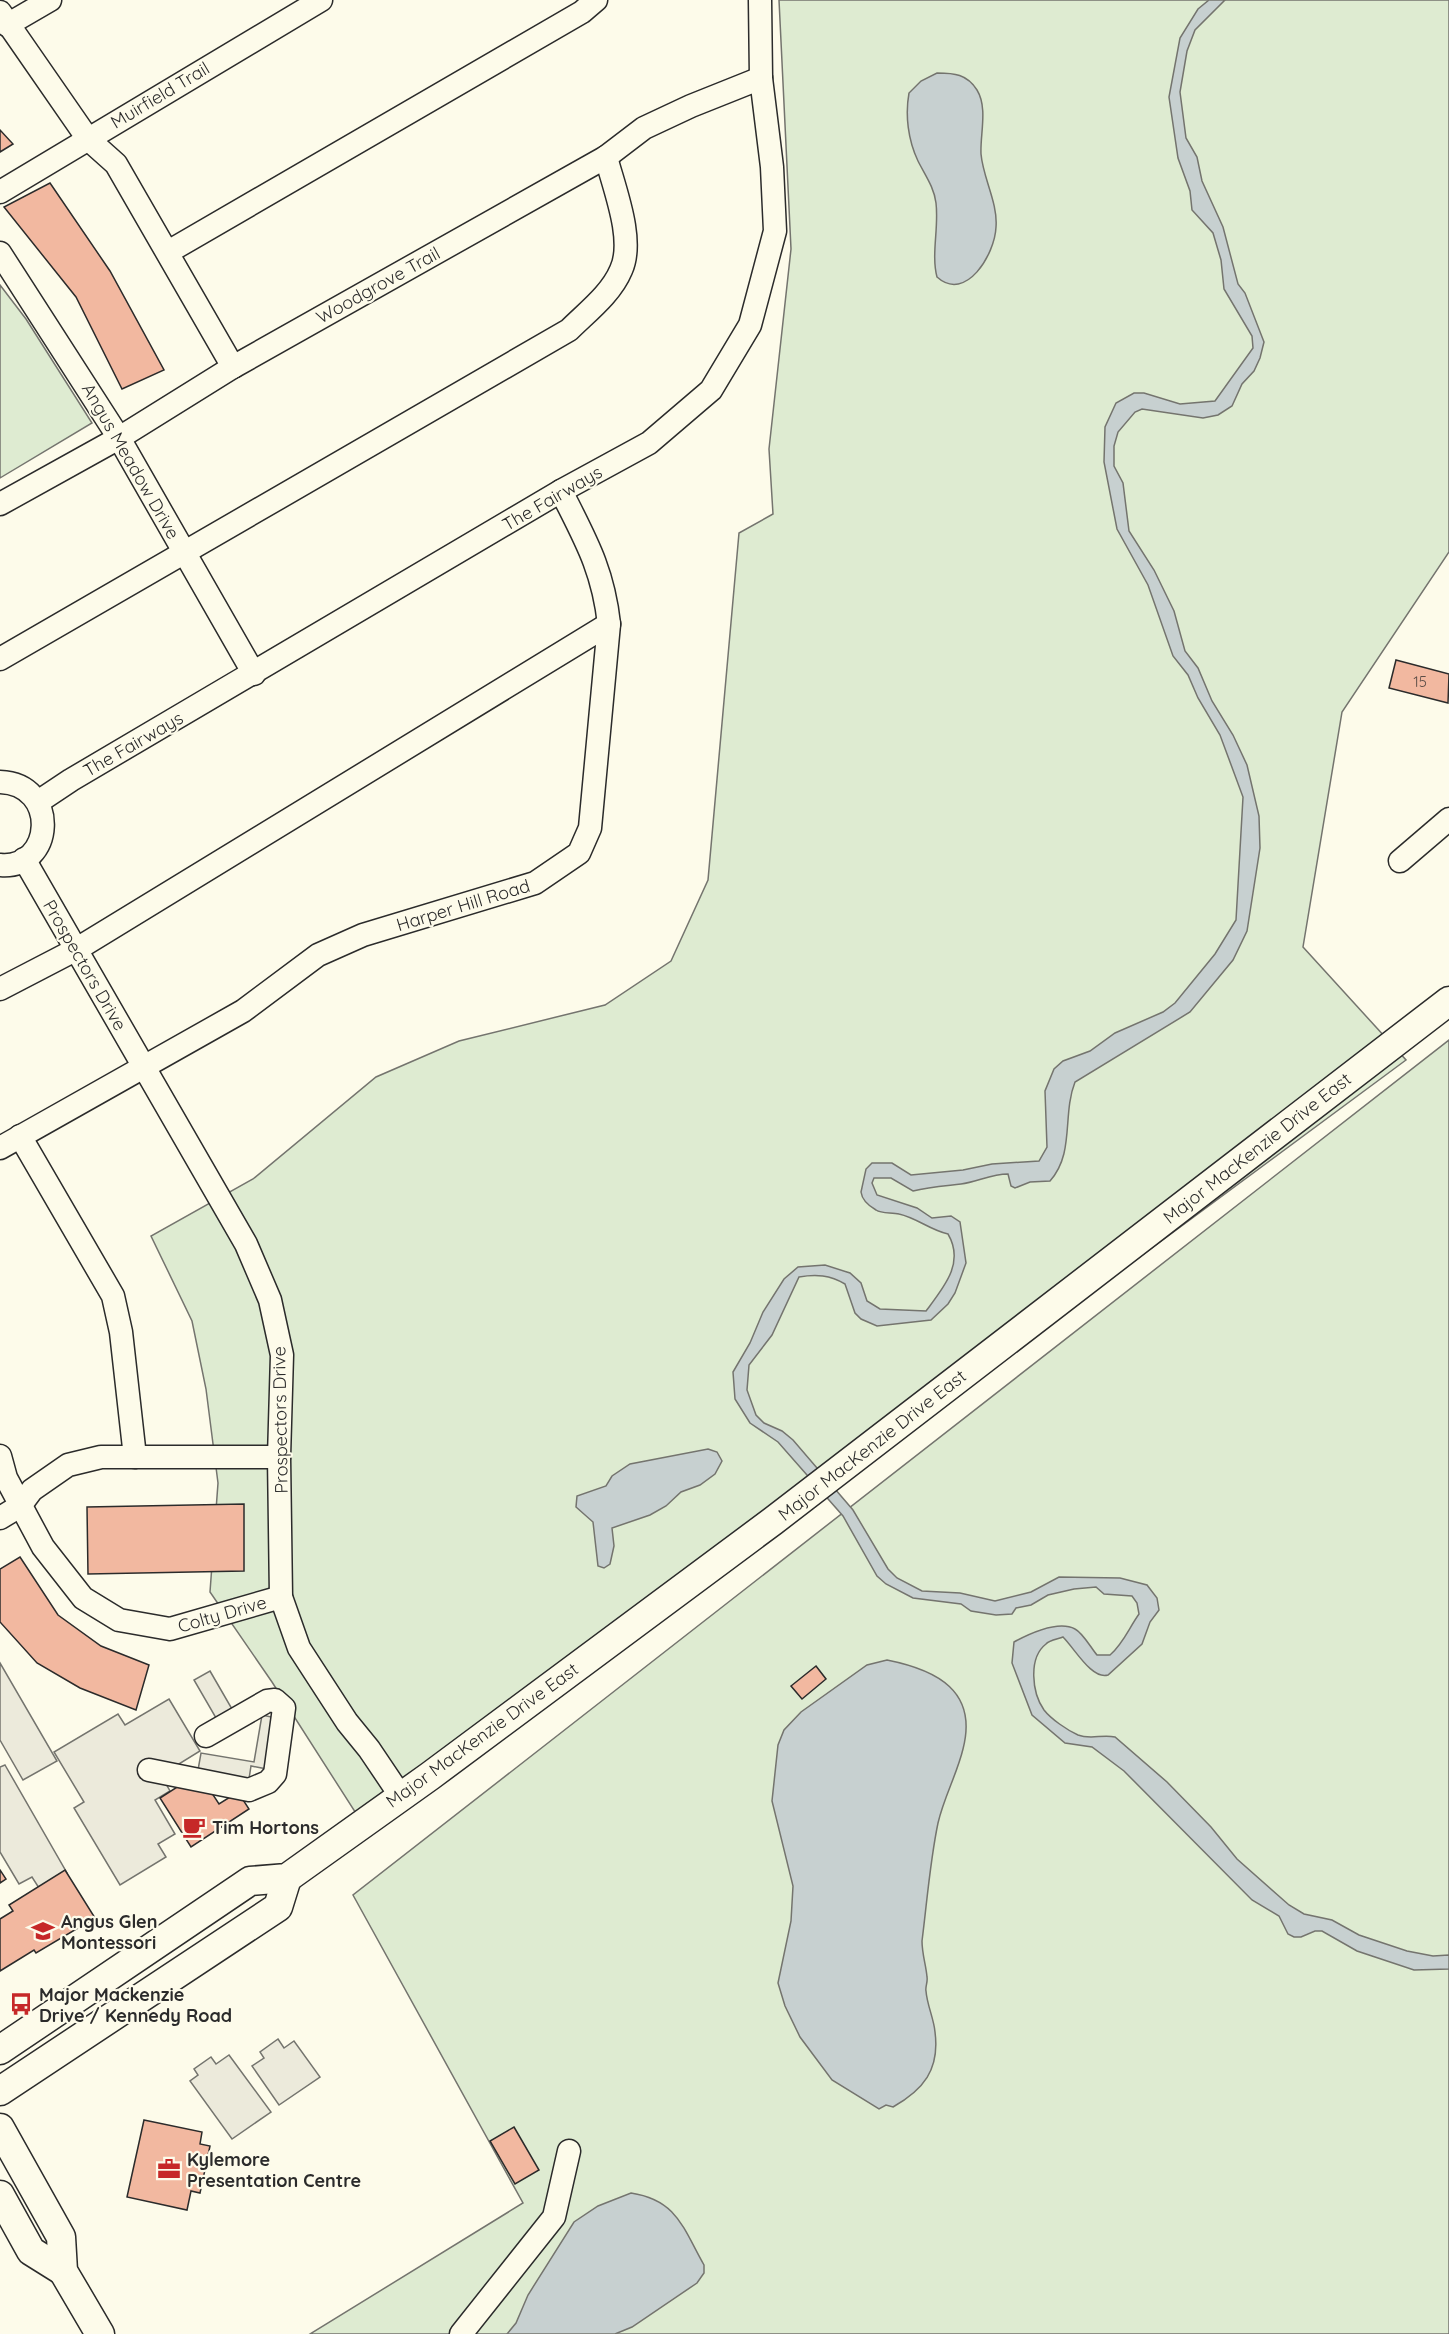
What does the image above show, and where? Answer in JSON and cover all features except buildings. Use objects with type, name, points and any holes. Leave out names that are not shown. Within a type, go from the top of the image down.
[{"type":"main road","name":"Major MacKenzie Drive East","points":[[287,1878],[773,1521],[1449,1001]]},
{"type":"main road","points":[[0,2050],[250,1881],[287,1878],[278,1907],[0,2091]]},
{"type":"main road","points":[[0,2128],[61,2237],[63,2271],[100,2334]]},
{"type":"main road","points":[[0,2195],[30,2251],[63,2271]]},
{"type":"street","points":[[50,0],[4,19],[88,138],[116,164],[233,367]]},
{"type":"street","name":"Muirfield Trail","points":[[0,192],[321,0]]},
{"type":"street","points":[[168,252],[582,12],[596,0]]},
{"type":"street","name":"The Fairways","points":[[38,802],[71,780],[561,491],[649,443],[711,390],[750,325],[775,231],[772,167],[761,78],[760,0]]},
{"type":"street","name":"Woodgrove Trail","points":[[0,504],[119,438],[233,367],[606,157],[644,128],[691,105],[761,78]]},
{"type":"street","points":[[0,659],[569,330],[600,300],[622,270],[626,236],[606,157]]},
{"type":"street","name":"Angus Meadow Drive","points":[[0,253],[119,438],[254,674]]},
{"type":"street","name":"Harper Hill Road","points":[[0,1148],[243,1011],[318,955],[363,935],[536,883],[579,853],[590,828],[609,624],[606,593],[597,560],[561,491]]},
{"type":"street","points":[[0,989],[78,949],[609,624]]},
{"type":"street","points":[[0,782],[13,783],[30,792],[38,802],[44,819],[40,842],[24,859],[0,865]]},
{"type":"street","points":[[1400,861],[1449,819]]},
{"type":"street","name":"Prospectors Drive","points":[[24,859],[78,949],[246,1244],[270,1300],[282,1355],[279,1457],[281,1597],[299,1648],[347,1722],[369,1749],[400,1795]]},
{"type":"street","points":[[20,1136],[112,1296],[121,1332],[135,1457]]},
{"type":"street","name":"Colty Drive","points":[[0,1456],[6,1478],[42,1547],[83,1598],[119,1620],[170,1629],[281,1597]]},
{"type":"street","points":[[0,1518],[20,1506],[32,1490],[68,1465],[101,1457],[279,1457]]},
{"type":"street","points":[[149,1770],[249,1790],[259,1787],[275,1773],[284,1708],[275,1700],[267,1701],[206,1736]]},
{"type":"street","points":[[461,2334],[554,2217],[569,2151]]},
{"type":"green space","points":[[779,0],[1449,0],[1449,552],[1342,712],[1303,947],[1406,1060],[366,1829],[272,1682],[210,1592],[218,1483],[206,1389],[192,1321],[151,1236],[253,1179],[376,1077],[459,1041],[605,1005],[671,961],[708,880],[739,533],[773,514],[769,449],[791,249]]},
{"type":"green space","points":[[0,285],[26,319],[92,423],[0,478]]},
{"type":"green space","points":[[1449,1040],[1449,2334],[310,2334],[523,2203],[353,1895]]},
{"type":"shaded area","points":[[1209,0],[1225,0],[1195,30],[1187,51],[1180,92],[1186,138],[1197,157],[1202,181],[1223,227],[1238,284],[1245,293],[1264,342],[1254,371],[1242,384],[1232,406],[1218,415],[1203,418],[1142,409],[1135,412],[1118,432],[1114,446],[1114,466],[1123,483],[1129,531],[1154,570],[1174,611],[1185,651],[1198,668],[1212,701],[1233,735],[1247,765],[1259,816],[1260,848],[1247,931],[1233,960],[1190,1012],[1075,1082],[1069,1107],[1063,1158],[1050,1181],[1030,1182],[1015,1188],[1011,1186],[1008,1174],[1002,1174],[967,1183],[913,1191],[891,1178],[874,1178],[872,1183],[877,1195],[917,1208],[932,1218],[951,1216],[960,1222],[966,1263],[955,1293],[948,1304],[931,1320],[877,1326],[861,1319],[855,1313],[845,1284],[823,1276],[799,1277],[772,1335],[749,1365],[747,1390],[756,1415],[764,1423],[782,1431],[793,1440],[853,1510],[888,1569],[897,1578],[922,1591],[960,1593],[995,1601],[1031,1592],[1059,1577],[1120,1578],[1147,1585],[1157,1598],[1159,1610],[1150,1622],[1142,1644],[1108,1675],[1096,1673],[1090,1668],[1063,1637],[1047,1643],[1040,1650],[1036,1658],[1034,1676],[1037,1694],[1044,1710],[1060,1724],[1078,1735],[1115,1737],[1167,1782],[1211,1827],[1237,1859],[1289,1905],[1304,1914],[1332,1920],[1359,1935],[1407,1951],[1433,1956],[1449,1955],[1449,1969],[1414,1970],[1357,1951],[1322,1931],[1315,1931],[1301,1937],[1288,1934],[1279,1916],[1252,1900],[1124,1771],[1092,1747],[1065,1743],[1032,1715],[1012,1663],[1014,1642],[1044,1629],[1068,1627],[1081,1634],[1097,1655],[1110,1655],[1139,1614],[1137,1603],[1132,1596],[1104,1594],[1096,1587],[1074,1589],[1048,1595],[1031,1605],[1016,1608],[1012,1614],[996,1615],[971,1611],[961,1604],[913,1598],[886,1584],[877,1576],[843,1516],[778,1442],[750,1423],[735,1399],[733,1372],[750,1343],[763,1312],[784,1279],[798,1267],[825,1265],[850,1273],[861,1283],[867,1301],[880,1309],[926,1311],[945,1284],[953,1265],[954,1255],[948,1234],[906,1216],[878,1211],[868,1205],[861,1192],[866,1169],[872,1163],[892,1163],[911,1175],[963,1170],[992,1164],[1039,1161],[1047,1147],[1045,1091],[1054,1069],[1063,1061],[1090,1051],[1115,1033],[1163,1012],[1175,1003],[1215,954],[1236,920],[1243,797],[1220,735],[1198,698],[1188,675],[1173,656],[1148,585],[1117,529],[1104,462],[1105,427],[1116,403],[1134,393],[1144,393],[1180,404],[1215,401],[1253,348],[1252,336],[1224,289],[1221,260],[1213,233],[1192,210],[1190,191],[1178,158],[1169,97],[1180,38],[1198,9]]},
{"type":"shaded area","points":[[937,73],[954,74],[964,78],[973,85],[980,97],[983,113],[981,154],[996,218],[994,238],[985,262],[968,280],[958,284],[948,283],[937,277],[935,197],[918,161],[908,127],[909,93],[921,81]]},
{"type":"shaded area","points":[[708,1449],[717,1452],[722,1461],[715,1474],[700,1485],[681,1492],[666,1506],[650,1515],[612,1528],[614,1546],[610,1564],[604,1568],[598,1566],[593,1522],[576,1507],[577,1496],[606,1486],[612,1476],[630,1464]]},
{"type":"shaded area","points":[[887,1660],[922,1670],[937,1677],[949,1687],[959,1698],[966,1729],[963,1749],[938,1823],[922,1941],[927,1996],[935,2032],[935,2057],[932,2068],[921,2086],[893,2107],[886,2105],[879,2109],[832,2080],[800,2037],[785,2006],[778,1983],[791,1921],[793,1886],[772,1801],[778,1745],[784,1730],[801,1712],[867,1665]]},
{"type":"shaded area","points":[[0,1663],[57,1761],[23,1780],[0,1740]]},
{"type":"shaded area","points":[[210,1671],[232,1709],[216,1718],[194,1680]]},
{"type":"shaded area","points":[[169,1699],[200,1751],[161,1775],[170,1791],[155,1800],[175,1834],[158,1844],[166,1857],[120,1885],[74,1808],[84,1802],[54,1752],[118,1714],[125,1725]]},
{"type":"shaded area","points":[[262,1715],[276,1718],[267,1769],[251,1766],[249,1779],[198,1770],[201,1753],[254,1762]]},
{"type":"shaded area","points":[[5,1765],[67,1873],[39,1888],[32,1877],[19,1884],[0,1852],[0,1767]]},
{"type":"shaded area","points":[[278,2039],[284,2048],[294,2041],[320,2077],[279,2105],[252,2066],[264,2058],[260,2052]]},
{"type":"shaded area","points":[[229,2055],[271,2112],[232,2139],[190,2081],[198,2075],[194,2069],[211,2057],[216,2064]]},
{"type":"shaded area","points":[[631,2193],[659,2202],[677,2218],[704,2265],[704,2273],[697,2283],[632,2327],[615,2334],[507,2334],[516,2323],[528,2295],[574,2222],[598,2206]]},
{"type":"place","name":"Tim Hortons","points":[[194,1827]]},
{"type":"place","name":"Angus Glen Montessori","points":[[43,1931]]},
{"type":"place","name":"Major Mackenzie Drive / Kennedy Road","points":[[21,2004]]},
{"type":"place","name":"Kylemore Presentation Centre","points":[[169,2169]]}]
